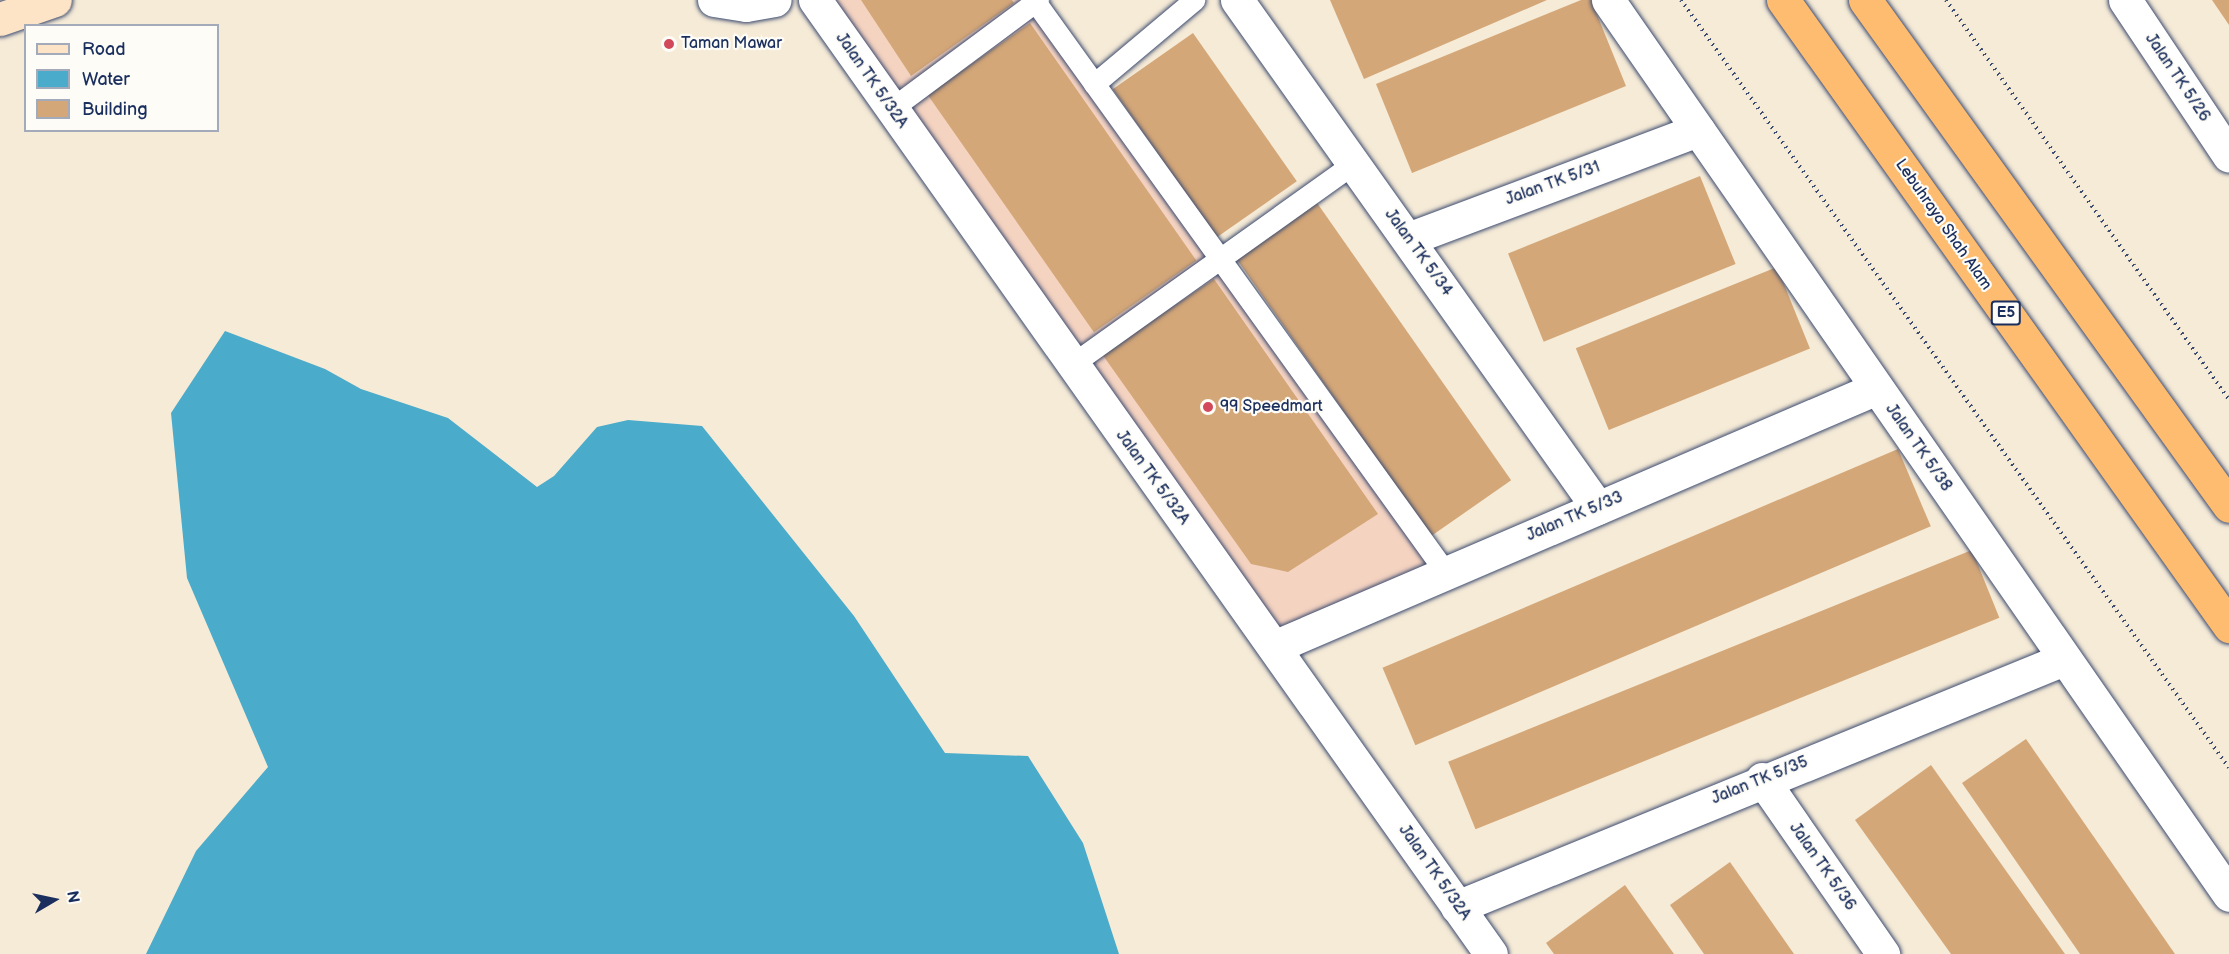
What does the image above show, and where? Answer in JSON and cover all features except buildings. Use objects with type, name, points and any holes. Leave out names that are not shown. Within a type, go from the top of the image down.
[{"type":"highway","name":"Lebuhraya Shah Alam","points":[[1783,0],[2229,626]]},
{"type":"highway","points":[[1865,0],[2229,506]]},
{"type":"street","points":[[0,19],[55,0]]},
{"type":"street","points":[[714,0],[746,5],[775,0]]},
{"type":"street","name":"Jalan TK 5/32A","points":[[815,0],[1071,365],[1491,954]]},
{"type":"street","name":"Jalan TK 5/34","points":[[1237,0],[1598,508]]},
{"type":"street","name":"Jalan TK 5/38","points":[[1608,0],[2229,895]]},
{"type":"street","name":"Jalan TK 5/26","points":[[2125,0],[2229,156]]},
{"type":"street","name":"Jalan TK 5/31","points":[[1408,239],[1698,130]]},
{"type":"street","name":"Jalan TK 5/33","points":[[1274,647],[1877,388]]},
{"type":"street","name":"Jalan TK 5/35","points":[[1457,907],[1762,779],[2064,658]]},
{"type":"street","name":"Jalan TK 5/36","points":[[1762,779],[1883,954]]},
{"type":"lane","points":[[1094,84],[1194,0]]},
{"type":"lane","points":[[891,109],[1036,1],[1446,573]]},
{"type":"lane","points":[[1071,365],[1354,163]]},
{"type":"path","points":[[1681,0],[2229,768]]},
{"type":"path","points":[[1946,0],[2229,399]]},
{"type":"shaded area","points":[[831,0],[1023,0],[1431,567],[1279,632]]},
{"type":"water","points":[[225,331],[325,369],[361,389],[448,418],[537,487],[554,476],[597,427],[628,420],[702,426],[854,616],[945,753],[1028,756],[1083,843],[1119,954],[146,954],[196,851],[268,767],[187,578],[171,413]]},
{"type":"place","name":"Taman Mawar","points":[[669,44]]},
{"type":"place","name":"99 Speedmart","points":[[1208,407]]}]
